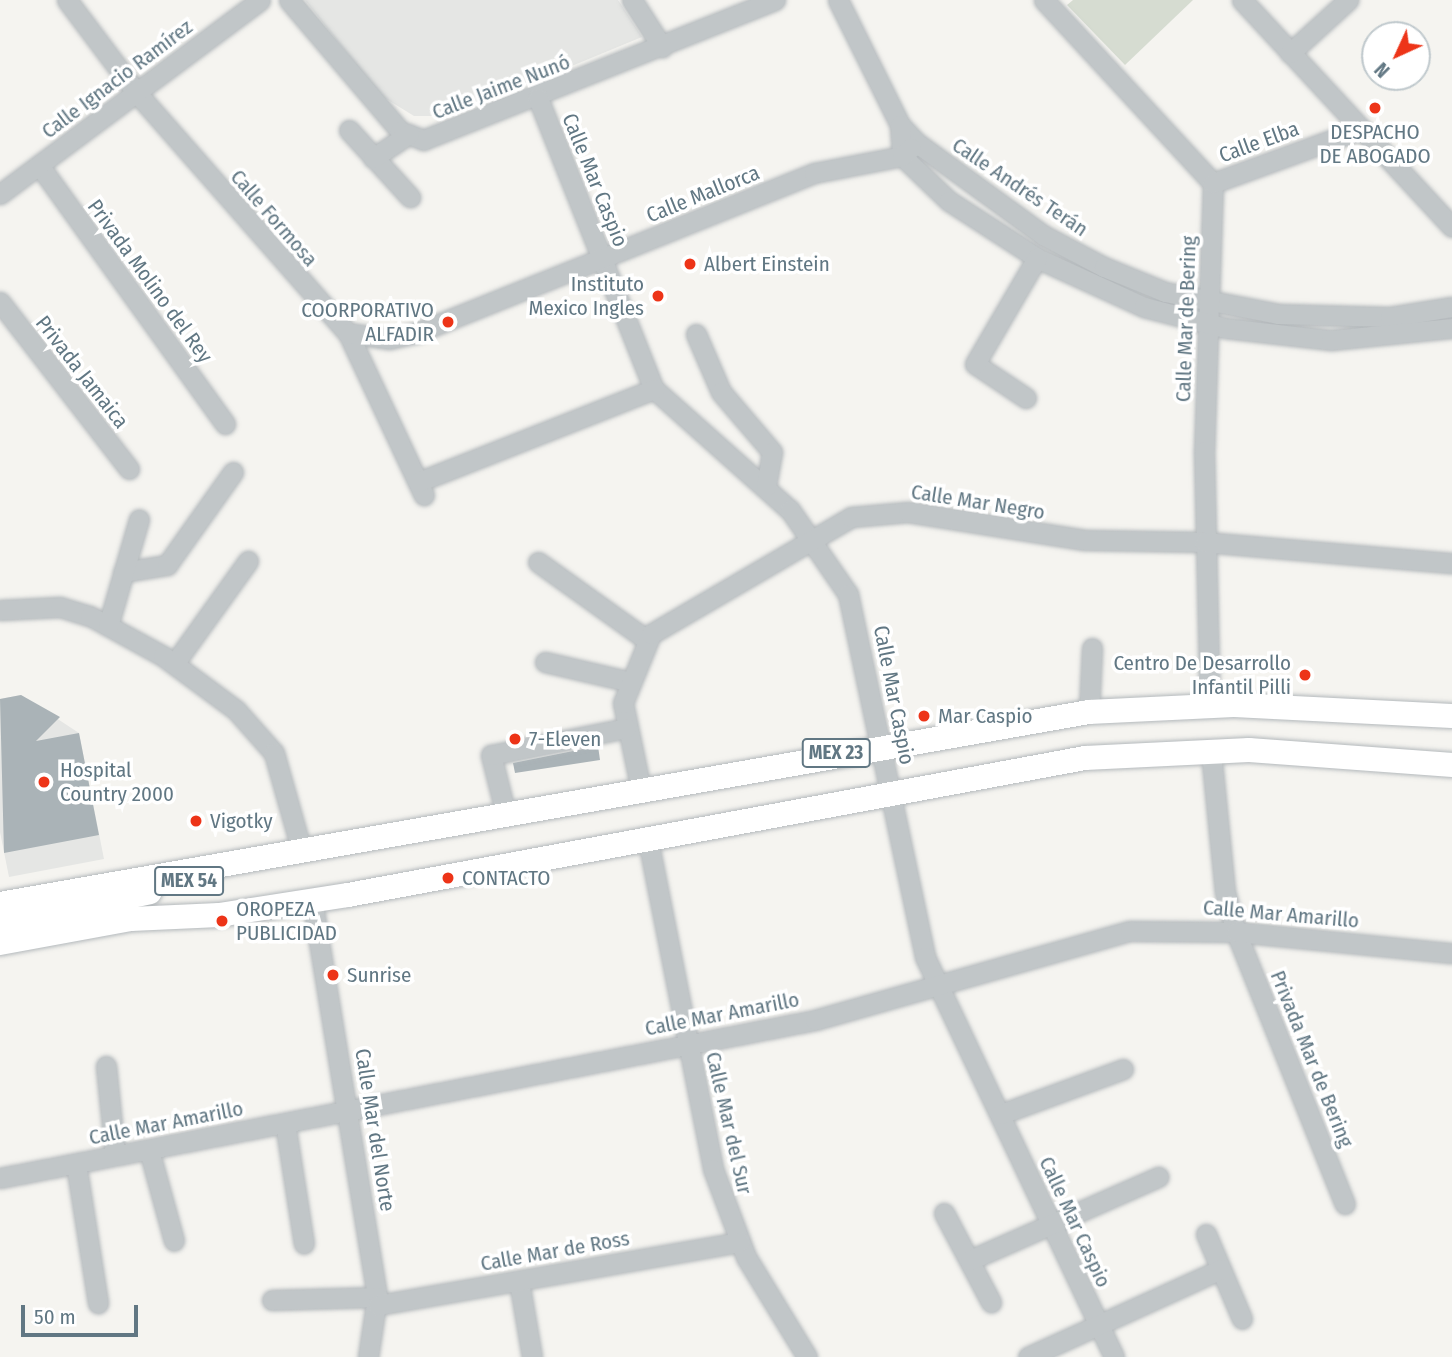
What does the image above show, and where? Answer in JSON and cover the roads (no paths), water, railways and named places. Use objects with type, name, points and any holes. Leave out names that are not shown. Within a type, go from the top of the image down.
[{"type":"main road","name":"MEX 23","points":[[0,904],[259,860],[882,744],[1089,712],[1210,706],[1418,714],[1452,718]]},
{"type":"main road","name":"MEX 23","points":[[219,915],[348,895],[1084,758],[1211,752],[1452,765]]},
{"type":"main road","name":"MEX 54","points":[[0,943],[124,909],[259,860]]},
{"type":"main road","name":"MEX 23","points":[[0,959],[134,932],[314,911],[337,905],[348,895]]},
{"type":"main road","name":"MEX 54","points":[[0,924],[124,909],[219,915]]},
{"type":"street","name":"Calle Formosa","points":[[67,0],[136,92],[348,333],[421,489],[654,389]]},
{"type":"street","name":"Calle Ignacio Ramírez","points":[[0,194],[260,0]]},
{"type":"street","name":"Calle Jaime Nunó","points":[[289,0],[384,115],[409,134],[423,139],[448,134],[775,0]]},
{"type":"street","points":[[632,0],[662,47]]},
{"type":"street","name":"Calle Andrés Terán","points":[[838,0],[900,125],[917,143],[1043,234],[1104,267],[1209,303],[1329,317],[1390,317],[1452,307]]},
{"type":"street","points":[[1044,0],[1213,183]]},
{"type":"street","points":[[1242,0],[1452,227]]},
{"type":"street","points":[[1290,53],[1348,0]]},
{"type":"street","name":"Calle Mar Caspio","points":[[538,98],[654,389],[766,486],[813,537],[848,594],[882,744],[908,892],[938,987],[1001,1114],[1114,1357]]},
{"type":"street","name":"Calle Andrés Terán","points":[[900,125],[902,156]]},
{"type":"street","name":"Calle Elba","points":[[1213,183],[1361,129]]},
{"type":"street","points":[[348,131],[410,198]]},
{"type":"street","points":[[373,158],[409,134]]},
{"type":"street","name":"Calle Mallorca","points":[[348,333],[389,339],[416,333],[814,173],[902,156],[917,143]]},
{"type":"street","points":[[902,156],[949,201],[1037,258],[1144,307],[1208,325],[1331,340],[1452,328]]},
{"type":"street","name":"Privada Molino del Rey","points":[[38,165],[225,424]]},
{"type":"street","name":"Calle Mar de Bering","points":[[1210,706],[1205,542],[1213,183]]},
{"type":"street","points":[[1026,398],[975,364],[1037,258]]},
{"type":"street","name":"Privada Jamaica","points":[[0,302],[129,469]]},
{"type":"street","points":[[696,334],[721,392],[772,452],[766,486]]},
{"type":"street","points":[[123,572],[167,565],[233,472]]},
{"type":"street","name":"Calle Mar Negro","points":[[641,790],[626,728],[627,681],[647,640],[666,622],[851,517],[908,512],[1085,540],[1205,542],[1452,563]]},
{"type":"street","points":[[108,625],[139,519]]},
{"type":"street","points":[[174,664],[248,561]]},
{"type":"street","points":[[538,562],[647,640]]},
{"type":"street","points":[[0,610],[60,607],[108,625],[174,664],[236,710],[274,753],[302,852]]},
{"type":"street","points":[[1089,712],[1092,648]]},
{"type":"street","points":[[545,662],[627,681]]},
{"type":"street","points":[[506,815],[491,755],[626,728]]},
{"type":"street","points":[[1211,752],[1223,878],[1236,932]]},
{"type":"street","name":"Calle Mar del Sur","points":[[648,839],[713,1168],[740,1242],[807,1357]]},
{"type":"street","name":"Calle Mar del Norte","points":[[314,911],[351,1112],[377,1301],[368,1357]]},
{"type":"street","name":"Calle Mar Amarillo","points":[[0,1178],[815,1020],[1130,931],[1236,932],[1452,953]]},
{"type":"street","name":"Privada Mar de Bering","points":[[1236,932],[1345,1204]]},
{"type":"street","points":[[106,1066],[115,1155]]},
{"type":"street","points":[[1001,1114],[1123,1069]]},
{"type":"street","points":[[285,1123],[304,1244]]},
{"type":"street","points":[[149,1150],[174,1241]]},
{"type":"street","points":[[76,1164],[98,1303]]},
{"type":"street","points":[[970,1260],[1158,1177]]},
{"type":"street","points":[[944,1213],[991,1302]]},
{"type":"street","points":[[1206,1234],[1242,1320]]},
{"type":"street","name":"Calle Mar de Ross","points":[[272,1300],[377,1301],[519,1281],[740,1242]]},
{"type":"street","points":[[1028,1357],[1100,1327],[1221,1269]]},
{"type":"street","points":[[519,1281],[531,1357]]},
{"type":"place","name":"DESPACHO DE ABOGADO","points":[[1375,108]]},
{"type":"place","name":"Albert Einstein","points":[[690,264]]},
{"type":"place","name":"Instituto Mexico Ingles","points":[[658,296]]},
{"type":"place","name":"COORPORATIVO ALFADIR","points":[[448,322]]},
{"type":"place","name":"Centro De Desarrollo Infantil Pilli","points":[[1305,675]]},
{"type":"place","name":"Mar Caspio","points":[[924,716]]},
{"type":"place","name":"7-Eleven","points":[[515,739]]},
{"type":"place","name":"Hospital Country 2000","points":[[44,782]]},
{"type":"place","name":"Vigotky","points":[[196,821]]},
{"type":"place","name":"CONTACTO","points":[[448,878]]},
{"type":"place","name":"OROPEZA PUBLICIDAD","points":[[222,921]]},
{"type":"place","name":"Sunrise","points":[[333,975]]}]
